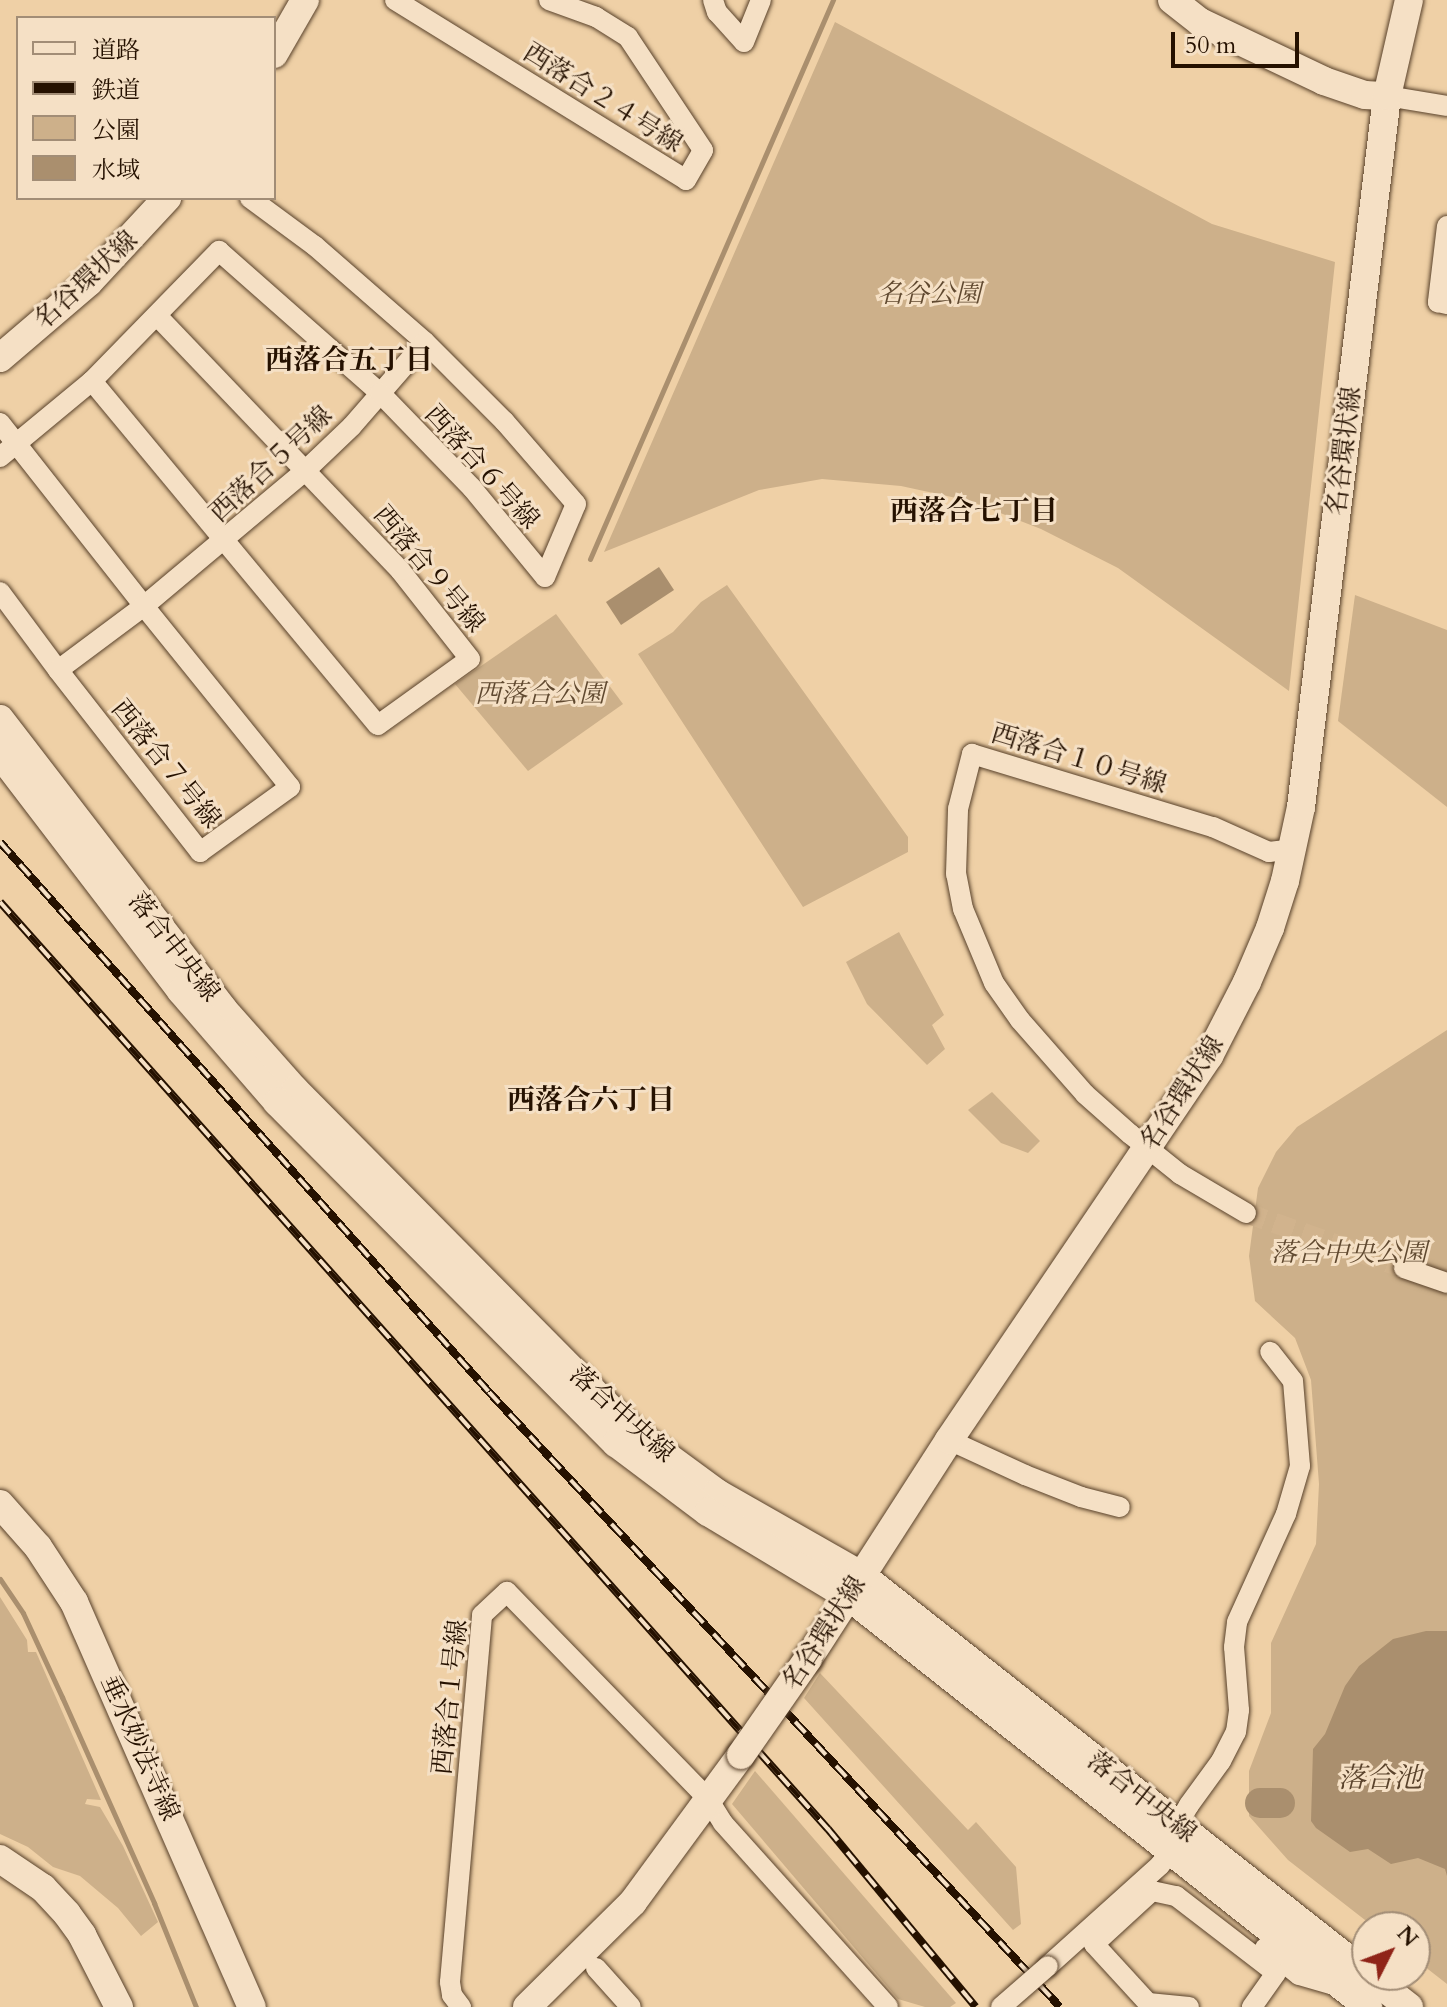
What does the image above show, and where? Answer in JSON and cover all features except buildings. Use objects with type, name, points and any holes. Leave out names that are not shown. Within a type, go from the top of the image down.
[{"type":"street","points":[[276,51],[305,0]]},
{"type":"street","name":"西落合２４号線","points":[[395,0],[686,180],[703,150],[628,37],[601,9],[549,0]]},
{"type":"street","points":[[713,0],[717,12],[744,42],[761,0]]},
{"type":"street","points":[[1172,0],[1200,22],[1295,68],[1365,95],[1447,106]]},
{"type":"street","name":"名谷環状線","points":[[527,2007],[633,1902],[682,1840],[808,1659],[949,1440],[1209,1056],[1236,1005],[1270,928],[1293,849],[1311,746],[1387,96],[1409,0]]},
{"type":"street","name":"名谷環状線","points":[[0,358],[89,282],[165,200]]},
{"type":"street","points":[[253,200],[315,246],[425,342]]},
{"type":"street","points":[[1447,226],[1438,302],[1447,304]]},
{"type":"street","name":"西落合６号線","points":[[17,444],[92,381],[158,317],[219,251],[380,393],[472,488],[545,577],[576,504],[504,421],[425,342]]},
{"type":"street","name":"西落合９号線","points":[[92,381],[378,725],[470,659],[400,570],[307,469],[158,317]]},
{"type":"street","name":"西落合５号線","points":[[58,670],[226,541],[307,469],[425,342]]},
{"type":"street","points":[[0,423],[144,606]]},
{"type":"street","points":[[0,457],[17,444]]},
{"type":"street","name":"西落合７号線","points":[[0,592],[200,852],[290,787],[144,606]]},
{"type":"street","name":"落合中央線","points":[[0,719],[223,1009],[306,1101],[617,1415],[661,1454],[854,1586],[1174,1838],[1351,1962]]},
{"type":"street","name":"落合中央線","points":[[0,754],[205,1021],[277,1102],[593,1421],[648,1471],[854,1586]]},
{"type":"street","name":"西落合１０号線","points":[[1147,1148],[1085,1094],[1049,1055],[994,983],[975,945],[956,874],[958,809],[972,754],[1213,827],[1269,852],[1293,849]]},
{"type":"street","points":[[1147,1148],[1214,1197],[1246,1213]]},
{"type":"street","points":[[1404,1268],[1447,1283]]},
{"type":"street","points":[[1174,1838],[1226,1754],[1236,1732],[1239,1710],[1234,1647],[1237,1622],[1286,1514],[1300,1466],[1293,1381],[1270,1352]]},
{"type":"street","points":[[949,1440],[1039,1481],[1120,1507]]},
{"type":"street","name":"垂水妙法寺線","points":[[0,1504],[44,1554],[74,1602],[252,2007]]},
{"type":"street","name":"垂水妙法寺線","points":[[0,1532],[38,1580],[78,1654],[232,2007]]},
{"type":"street","name":"西落合１号線","points":[[461,2007],[452,1995],[450,1982],[482,1615],[486,1609],[507,1592],[712,1794]]},
{"type":"street","points":[[712,1794],[723,1823],[888,2007]]},
{"type":"street","name":"落合中央線","points":[[1001,2007],[1143,1880],[1174,1838]]},
{"type":"street","name":"落合中央線","points":[[1174,1838],[1341,1988],[1368,2007]]},
{"type":"street","points":[[0,1859],[43,1888],[67,1914],[82,1935],[119,2007]]},
{"type":"street","points":[[1143,1880],[1183,1885],[1299,1975],[1341,1988]]},
{"type":"street","points":[[1189,2007],[1148,2003],[1126,1987],[1094,1944],[1152,1891],[1176,1896],[1276,1973],[1252,2007]]},
{"type":"street","points":[[596,1968],[631,2007]]},
{"type":"street","name":"落合中央線","points":[[1389,1991],[1409,2007]]},
{"type":"green space","name":"名谷公園","points":[[835,22],[1212,224],[1335,262],[1289,691],[1118,568],[1041,529],[970,501],[901,486],[822,479],[759,490],[604,552]]},
{"type":"green space","points":[[727,585],[908,837],[908,852],[803,907],[638,654],[673,632],[701,602]]},
{"type":"green space","points":[[1355,595],[1447,630],[1447,807],[1338,721]]},
{"type":"green space","name":"西落合公園","points":[[556,614],[623,704],[528,771],[455,684]]},
{"type":"green space","points":[[899,932],[944,1015],[932,1025],[945,1049],[927,1065],[867,1004],[846,962]]},
{"type":"green space","name":"落合中央公園","points":[[1447,1030],[1447,1984],[1431,1972],[1431,1911],[1353,1911],[1288,1860],[1249,1816],[1249,1771],[1271,1713],[1271,1643],[1316,1544],[1319,1484],[1311,1380],[1295,1338],[1255,1301],[1249,1256],[1258,1188],[1276,1152],[1297,1127]]},
{"type":"green space","points":[[992,1092],[1040,1141],[1028,1153],[1001,1143],[968,1110]]},
{"type":"green space","points":[[0,1597],[27,1640],[28,1652],[36,1652],[101,1800],[87,1799],[85,1804],[100,1807],[123,1846],[158,1922],[141,1936],[118,1908],[80,1876],[53,1867],[28,1847],[0,1834]]},
{"type":"green space","points":[[820,1673],[968,1830],[976,1822],[1016,1867],[1021,1924],[1013,1930],[804,1698]]},
{"type":"green space","points":[[755,1771],[956,2003],[950,2007],[925,2007],[898,1999],[732,1804]]},
{"type":"water","points":[[659,567],[674,590],[621,625],[606,602]]},
{"type":"water","name":"落合池","points":[[1426,1631],[1447,1631],[1447,1876],[1445,1869],[1418,1858],[1391,1864],[1368,1849],[1350,1852],[1311,1821],[1313,1749],[1325,1734],[1345,1686],[1359,1666],[1393,1639]]},
{"type":"waterway","points":[[590,559],[833,0]]},
{"type":"waterway","points":[[0,1579],[23,1613],[62,1697],[154,1903],[196,2007]]},
{"type":"waterway","points":[[1260,1803],[1280,1803]]},
{"type":"tunnel","points":[[1246,1213],[1404,1268]]},
{"type":"railway","points":[[0,842],[489,1392],[1060,2007]]},
{"type":"railway","points":[[0,902],[828,1829],[976,2007]]},
{"type":"district","name":"西落合五丁目","points":[[349,360]]},
{"type":"district","name":"西落合七丁目","points":[[974,511]]},
{"type":"district","name":"西落合六丁目","points":[[591,1100]]}]
